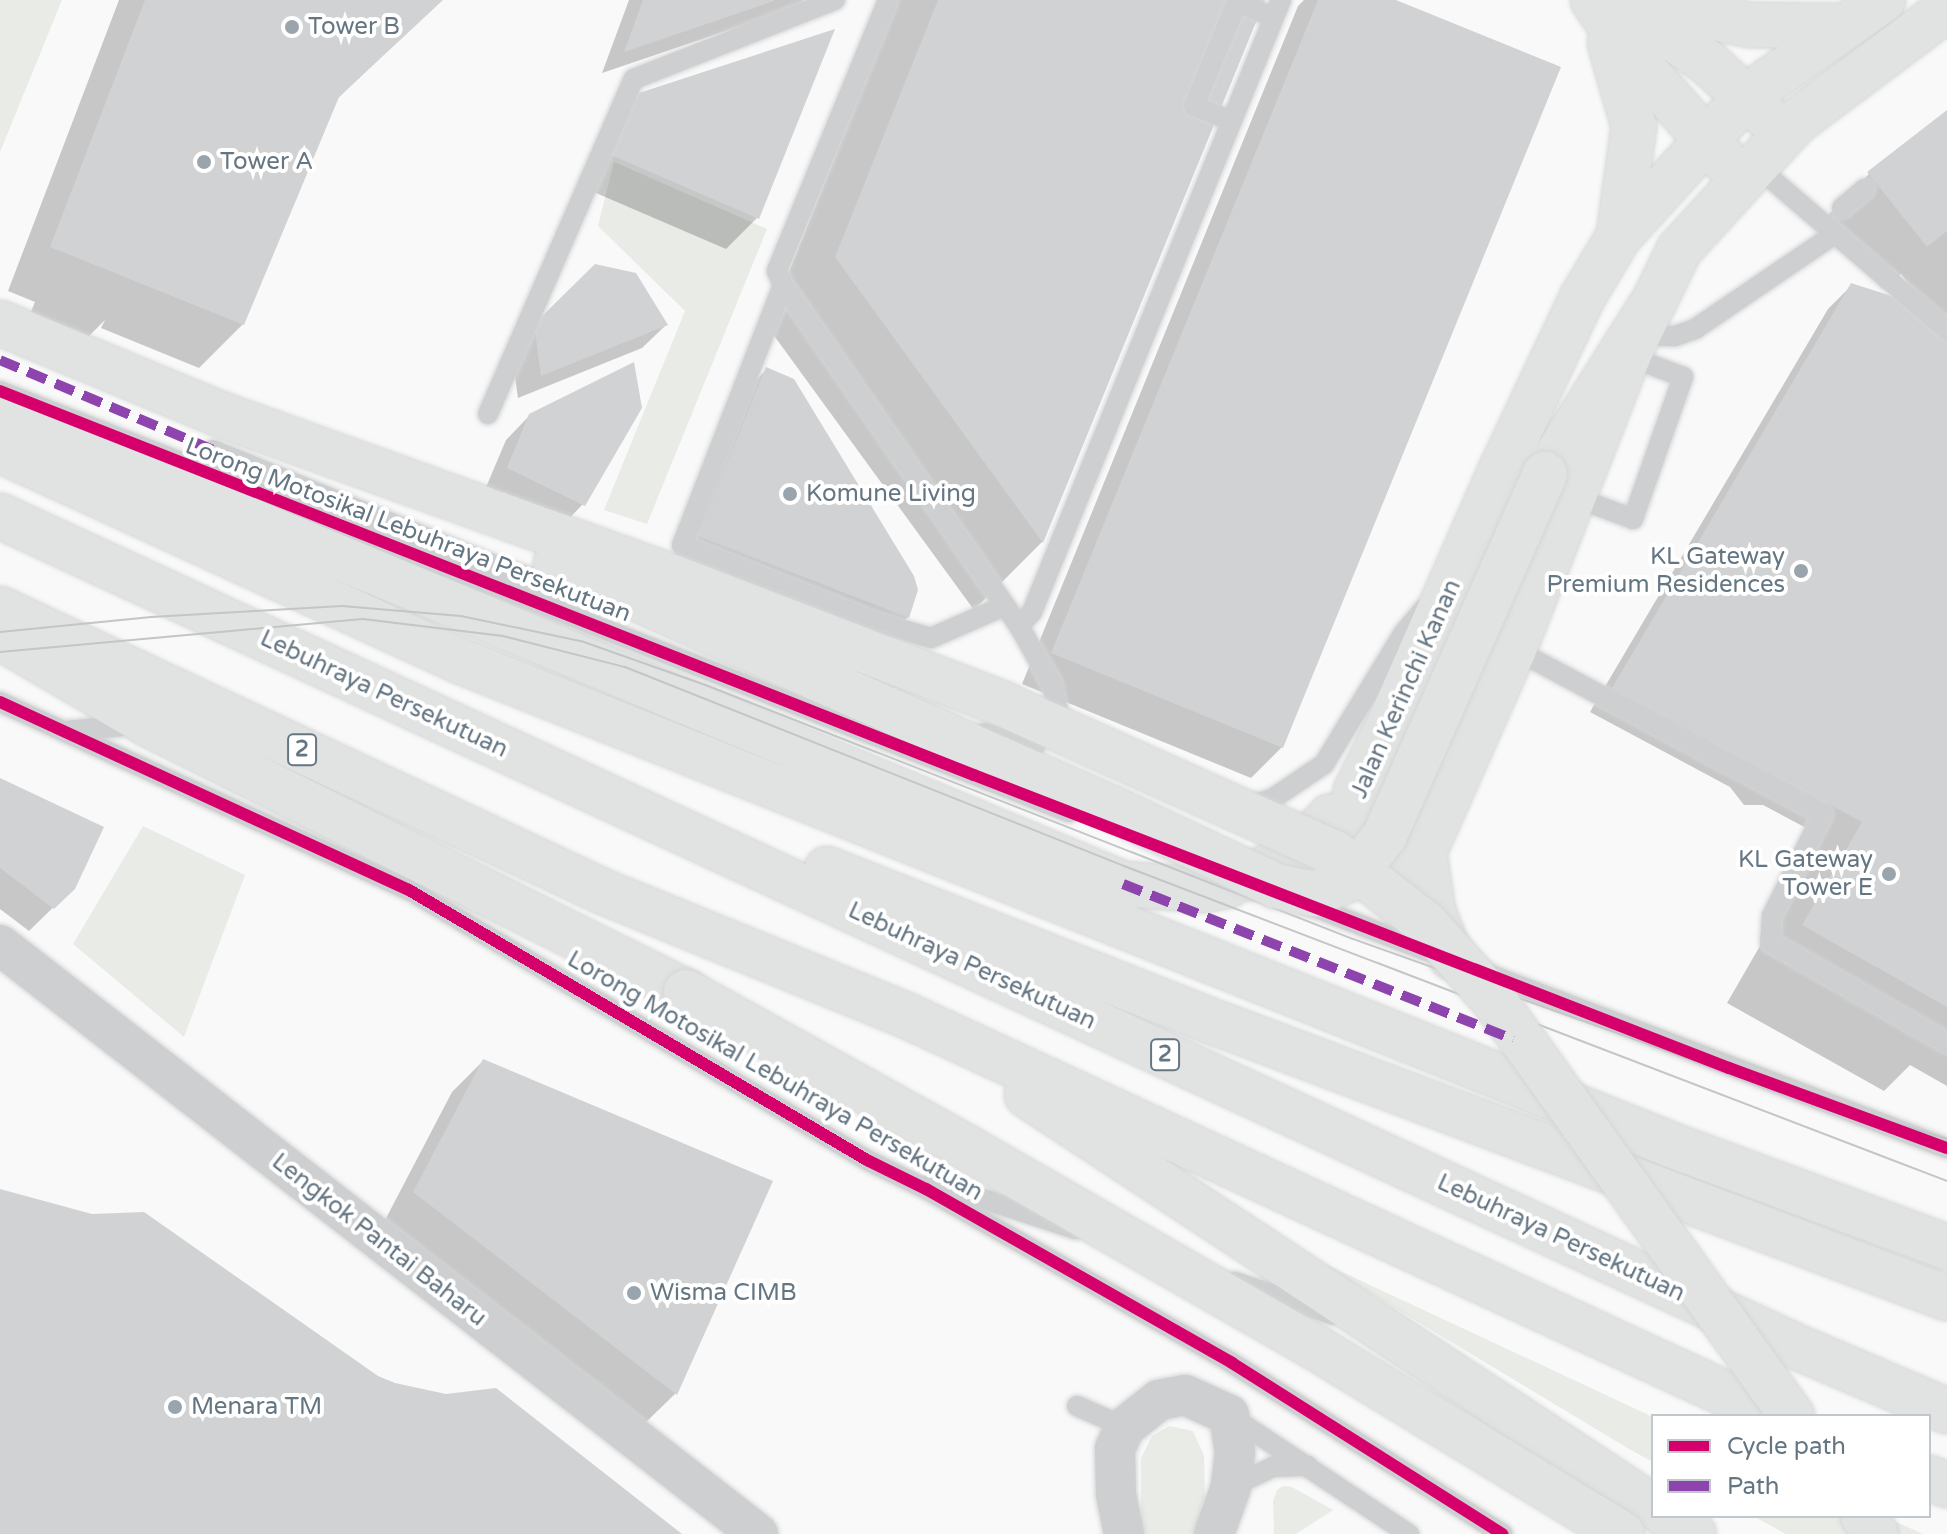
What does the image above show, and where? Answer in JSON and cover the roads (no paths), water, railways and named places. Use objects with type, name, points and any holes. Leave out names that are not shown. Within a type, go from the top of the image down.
[{"type":"main road","name":"Jalan Kerinchi Kanan","points":[[1424,852],[1397,871],[1380,874],[1357,862],[1347,836],[1356,791],[1575,312],[1619,236],[1747,96],[1883,0]]},
{"type":"main road","points":[[1608,3],[1750,25],[1846,26]]},
{"type":"main road","points":[[1608,3],[1707,62],[1747,96],[1760,159]]},
{"type":"main road","points":[[1608,3],[1626,49],[1706,140],[1760,159]]},
{"type":"main road","points":[[1608,3],[1634,126],[1619,236]]},
{"type":"main road","points":[[0,323],[215,432],[1111,808],[1276,886],[1314,894],[1352,878],[1385,835],[1679,250],[1760,159],[1842,85],[1947,9]]},
{"type":"main road","points":[[0,416],[1123,884],[1202,890],[1239,881],[1299,848],[1356,791]]},
{"type":"main road","points":[[215,432],[675,578],[1005,705],[1335,853],[1425,923],[1493,999],[1791,1414]]},
{"type":"main road","points":[[0,450],[458,660],[1690,1152],[1947,1247]]},
{"type":"main road","points":[[1559,486],[1514,649],[1424,852],[1433,912],[1449,953],[1513,1039],[1690,1152]]},
{"type":"main road","name":"Lebuhraya Persekutuan","points":[[0,516],[1790,1344],[1947,1411]]},
{"type":"main road","name":"2","points":[[0,609],[604,892],[912,1018],[1770,1414]]},
{"type":"main road","points":[[0,637],[148,724],[686,992],[969,1149],[1313,1346],[1622,1534]]},
{"type":"main road","points":[[386,695],[1222,1025],[1942,1295]]},
{"type":"main road","points":[[912,1018],[1380,1330],[1651,1506]]},
{"type":"main road","points":[[1669,1518],[1694,1534]]},
{"type":"street","name":"Lengkok Pantai Baharu","points":[[0,945],[758,1534]]},
{"type":"street","points":[[1124,1534],[1116,1494],[1115,1449],[1125,1427],[1159,1400],[1185,1395],[1229,1415],[1235,1452],[1231,1487],[1214,1534]]},
{"type":"lane","points":[[488,414],[634,79],[835,0]]},
{"type":"lane","points":[[888,0],[777,271],[783,285],[1019,626],[1052,684],[1060,722]]},
{"type":"lane","points":[[1019,626],[1032,612],[1232,121],[1277,9],[1237,2],[1194,106],[1232,121]]},
{"type":"lane","points":[[1760,159],[1892,293],[1947,330]]},
{"type":"lane","points":[[1842,208],[1865,189]]},
{"type":"lane","points":[[1639,333],[1675,336],[1695,329],[1835,234]]},
{"type":"lane","points":[[783,285],[682,545],[872,621],[931,638],[1004,606]]},
{"type":"lane","points":[[1559,486],[1633,519],[1683,377],[1639,333]]},
{"type":"lane","name":"Lorong Motosikal Lebuhraya Persekutuan","points":[[0,391],[1427,951]]},
{"type":"lane","points":[[215,432],[489,563],[926,719],[1036,745]]},
{"type":"lane","points":[[1078,764],[1218,806],[1250,807],[1272,799],[1324,764],[1403,634],[1460,568]]},
{"type":"lane","points":[[820,589],[853,602],[872,621]]},
{"type":"lane","points":[[1514,649],[1826,806],[1772,916],[1770,942],[1947,1043]]},
{"type":"lane","name":"Lorong Motosikal Lebuhraya Persekutuan","points":[[0,702],[409,890],[867,1160],[926,1189],[1232,1363],[1503,1534]]},
{"type":"lane","points":[[1060,722],[1082,733],[1086,741],[1078,764],[1064,772],[1041,762],[1036,745],[1047,727],[1060,722]]},
{"type":"lane","points":[[63,731],[148,724]]},
{"type":"lane","points":[[1482,972],[1947,1148]]},
{"type":"lane","points":[[867,1160],[1380,1330]]},
{"type":"lane","points":[[1077,1406],[1125,1427]]},
{"type":"lane","points":[[1229,1415],[1409,1534]]},
{"type":"lane","points":[[1231,1487],[1273,1467],[1308,1466]]},
{"type":"tram line","points":[[0,632],[151,617],[342,606],[461,616],[581,641],[708,686],[1353,939],[1713,1067],[1947,1139]]},
{"type":"tram line","points":[[0,652],[363,619],[503,636],[625,667],[1124,866],[1947,1181]]},
{"type":"place","name":"Tower B","points":[[292,27]]},
{"type":"place","name":"Tower A","points":[[204,162]]},
{"type":"place","name":"Komune Living","points":[[790,494]]},
{"type":"place","name":"KL Gateway Premium Residences","points":[[1801,571]]},
{"type":"place","name":"KL Gateway Tower E","points":[[1889,874]]},
{"type":"place","name":"Wisma CIMB","points":[[634,1293]]},
{"type":"place","name":"Menara TM","points":[[175,1407]]}]
